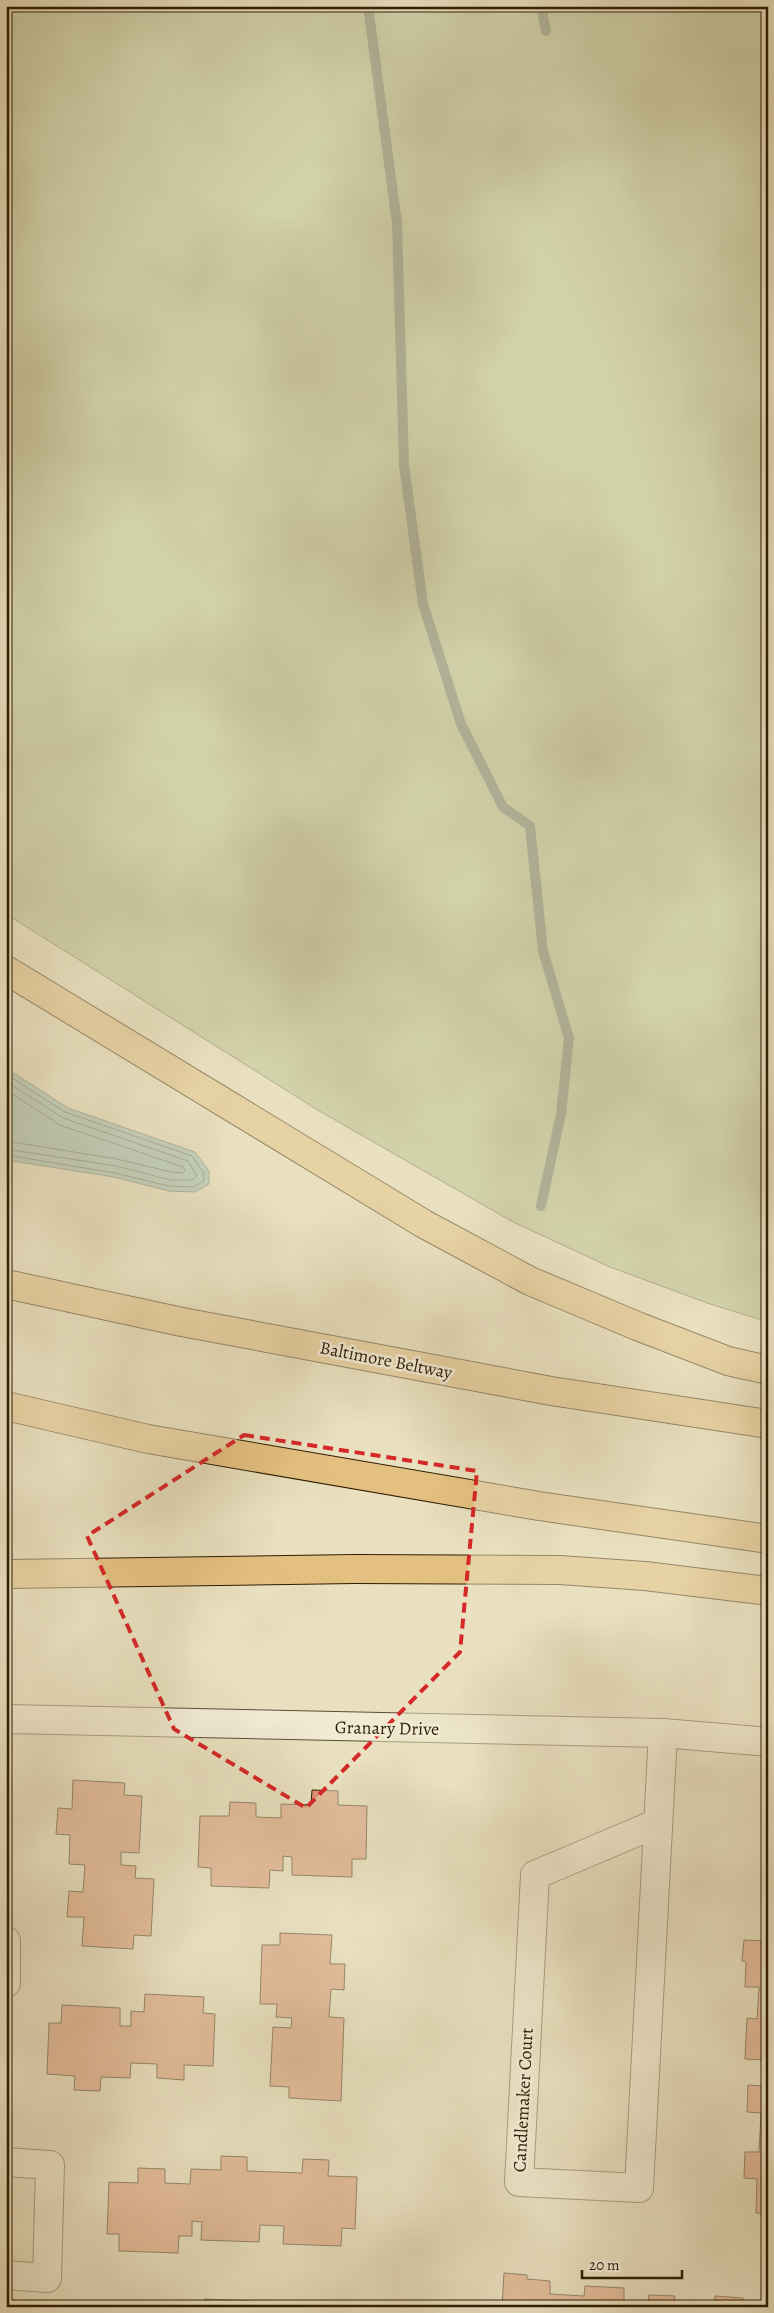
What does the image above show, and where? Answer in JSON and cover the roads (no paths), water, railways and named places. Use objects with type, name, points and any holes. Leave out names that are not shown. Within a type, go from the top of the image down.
[{"type":"highway","points":[[6,970],[424,1224],[530,1281],[637,1326],[728,1361],[768,1370]]},
{"type":"highway","name":"Baltimore Beltway","points":[[6,1284],[182,1322],[541,1389],[768,1424]]},
{"type":"highway","points":[[6,1406],[158,1440],[539,1506],[768,1539]]},
{"type":"highway","points":[[6,1574],[356,1569],[560,1570],[645,1576],[768,1591]]},
{"type":"street","name":"Granary Drive","points":[[6,1719],[662,1733],[768,1742]]},
{"type":"street","name":"Candlemaker Court","points":[[658,1823],[535,1875],[519,2182],[639,2188],[658,1823],[662,1733]]},
{"type":"street","points":[[6,1941],[6,1983]]},
{"type":"street","points":[[6,2162],[50,2165],[46,2278],[6,2275]]},
{"type":"water","points":[[6,1068],[68,1108],[195,1152],[209,1171],[209,1184],[195,1192],[169,1191],[114,1177],[6,1160]]},
{"type":"waterway","points":[[368,6],[397,223],[404,465],[423,604],[461,724],[503,807],[530,826],[543,951],[569,1038],[561,1114],[541,1206]]},
{"type":"waterway","points":[[541,6],[546,31]]}]
